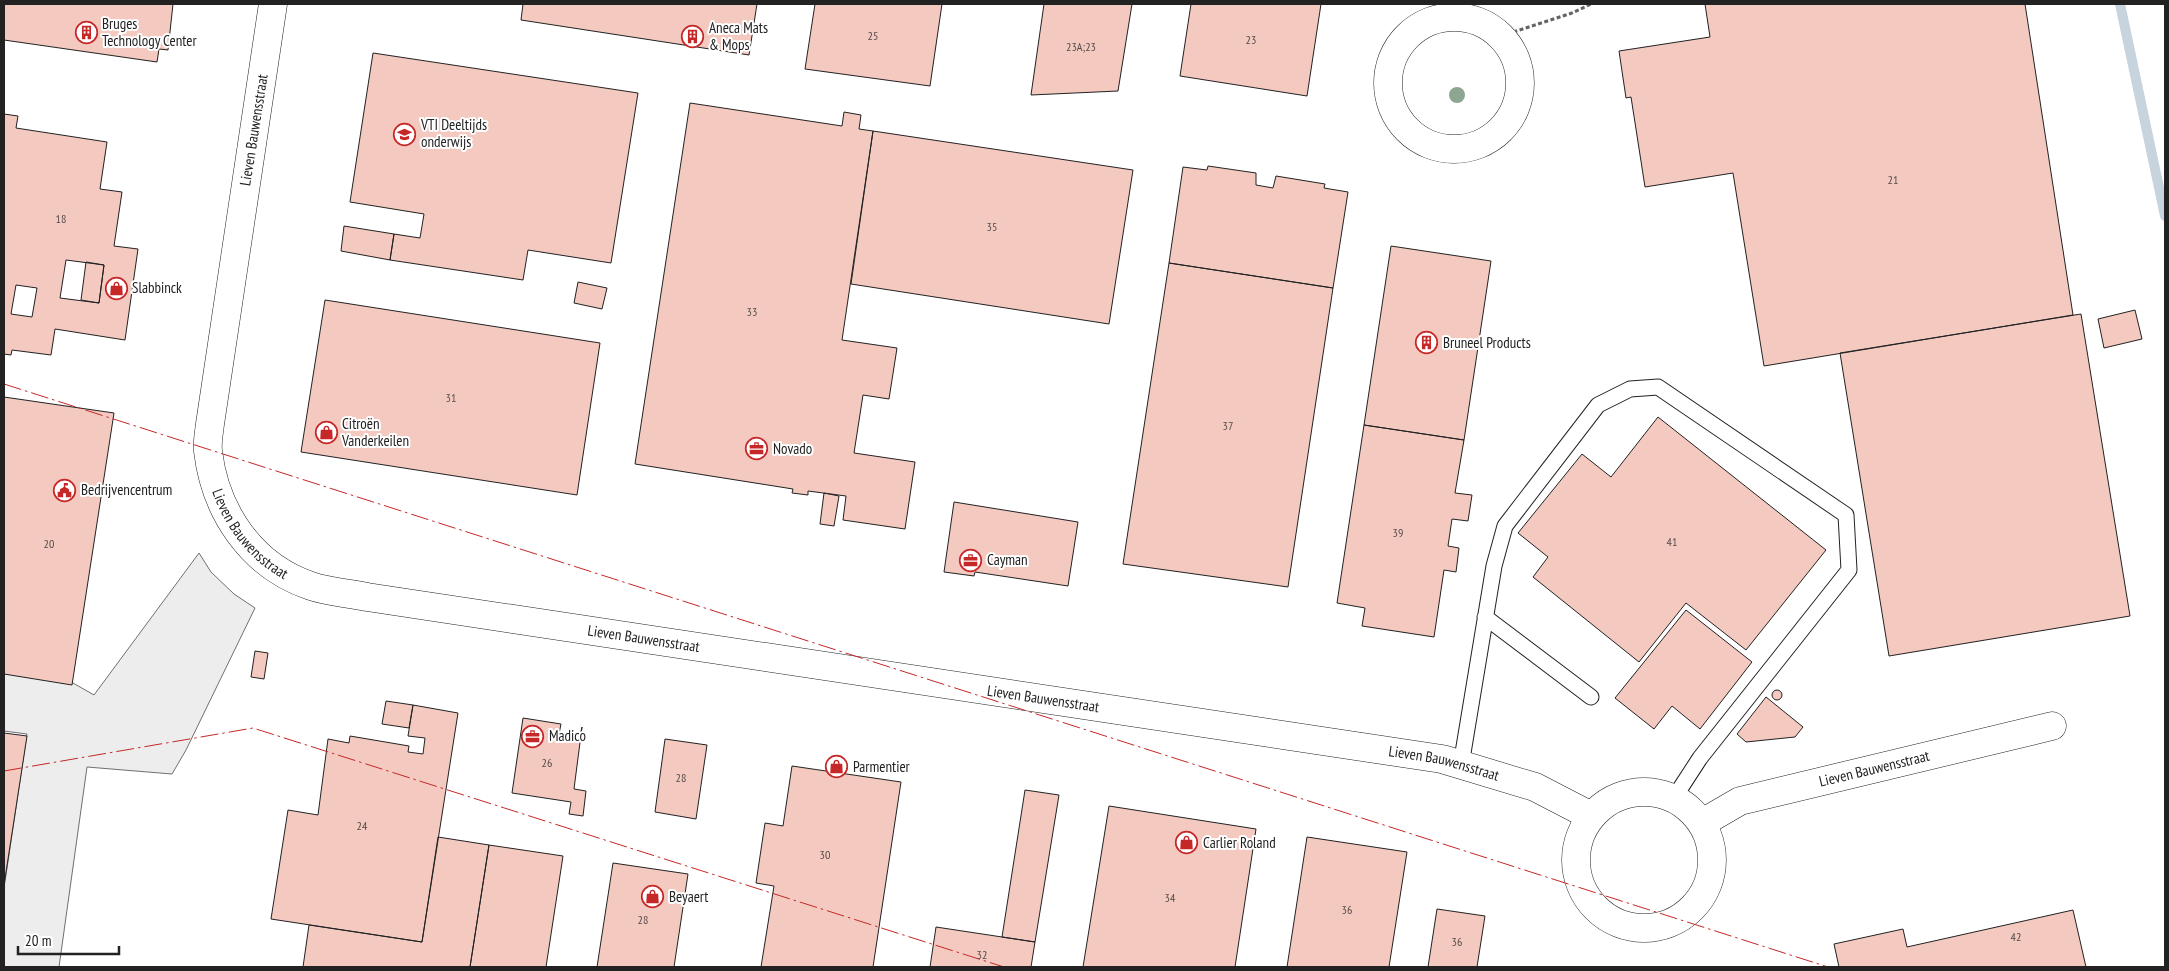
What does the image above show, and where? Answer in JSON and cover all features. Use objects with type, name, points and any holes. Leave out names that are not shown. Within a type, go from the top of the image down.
[{"type":"street","name":"Lieven Bauwensstraat","points":[[273,4],[210,424],[208,450],[216,490],[228,517],[250,546],[279,570],[311,586],[367,597],[1442,759],[1534,787],[1590,816]]},
{"type":"street","points":[[1462,11],[1501,36],[1510,48],[1517,61],[1520,80],[1519,98],[1512,116],[1500,132],[1483,143],[1463,149],[1443,149],[1424,142],[1407,131],[1395,114],[1388,95],[1387,75],[1393,55],[1404,38],[1420,25],[1462,11]]},
{"type":"street","name":"Lieven Bauwensstraat","points":[[1702,823],[1740,800],[2052,726]]},
{"type":"street","points":[[1652,791],[1674,798],[1690,809],[1702,823],[1710,842],[1713,863],[1709,883],[1697,904],[1678,919],[1656,928],[1630,927],[1606,917],[1589,902],[1578,881],[1575,859],[1576,851],[1579,836],[1590,816],[1608,801],[1629,792],[1652,791]]},
{"type":"lane","points":[[1461,765],[1494,566],[1505,526],[1598,405],[1630,389],[1658,387],[1846,515],[1849,570],[1700,758],[1674,798]]},
{"type":"lane","points":[[1485,617],[1591,697]]},
{"type":"path","points":[[1501,36],[1572,13],[1591,4]]},
{"type":"shaded area","points":[[199,553],[211,572],[234,594],[255,608],[186,750],[172,774],[87,767],[59,967],[4,967],[4,888],[27,734],[4,731],[4,672],[73,683],[94,695]]},
{"type":"building","name":"Bruges Technology Center","points":[[4,4],[173,4],[168,50],[159,49],[157,62],[4,40]]},
{"type":"building","name":"Aneca Mats & Mops","points":[[523,4],[757,4],[749,55],[521,20]]},
{"type":"building","points":[[815,4],[942,4],[930,86],[805,69]]},
{"type":"building","points":[[1044,4],[1132,4],[1118,91],[1031,95]]},
{"type":"building","points":[[1191,4],[1321,4],[1307,96],[1180,76]]},
{"type":"building","points":[[1705,4],[2025,4],[2073,315],[1764,366],[1733,173],[1645,187],[1631,97],[1626,98],[1619,51],[1710,37]]},
{"type":"building","points":[[373,53],[638,93],[611,263],[528,250],[523,280],[390,260],[394,234],[420,238],[424,214],[350,202]]},
{"type":"building","points":[[690,103],[842,126],[844,112],[861,115],[859,129],[873,131],[842,340],[897,348],[889,399],[863,395],[854,453],[915,462],[905,529],[843,520],[846,496],[808,491],[808,495],[792,493],[793,489],[635,464]]},
{"type":"building","points":[[4,114],[18,116],[16,128],[107,142],[100,189],[122,192],[114,246],[138,249],[125,340],[55,329],[51,355],[12,350],[11,355],[4,354]],"holes":[[[66,260],[104,265],[99,303],[60,298]],[[16,285],[37,288],[32,317],[11,314]]]},
{"type":"building","points":[[873,131],[1133,170],[1109,324],[851,284]]},
{"type":"building","points":[[1208,166],[1256,173],[1256,185],[1273,188],[1276,176],[1325,184],[1324,188],[1348,192],[1333,288],[1169,263],[1183,167],[1207,170]]},
{"type":"building","points":[[344,226],[394,234],[390,260],[341,251]]},
{"type":"building","name":"Bruneel Products","points":[[1391,246],[1491,261],[1464,440],[1364,425]]},
{"type":"building","points":[[86,262],[104,265],[99,303],[81,300]]},
{"type":"building","points":[[1169,263],[1333,288],[1288,587],[1123,564]]},
{"type":"building","points":[[578,282],[607,288],[602,309],[574,303]]},
{"type":"building","points":[[325,300],[600,343],[577,495],[301,452]]},
{"type":"building","points":[[2135,310],[2142,339],[2104,348],[2098,319]]},
{"type":"building","points":[[2081,314],[2130,616],[1889,656],[1840,353]]},
{"type":"building","points":[[4,397],[114,413],[72,685],[4,674]]},
{"type":"building","points":[[1658,417],[1826,550],[1746,650],[1686,603],[1639,662],[1533,577],[1548,557],[1518,533],[1582,454],[1611,477]]},
{"type":"building","points":[[1364,425],[1464,440],[1455,493],[1472,495],[1468,521],[1452,519],[1448,546],[1459,548],[1456,572],[1444,570],[1434,637],[1362,626],[1365,608],[1337,603]]},
{"type":"building","points":[[824,493],[839,496],[834,526],[820,524]]},
{"type":"building","points":[[954,502],[1078,522],[1068,586],[975,572],[974,576],[944,572]]},
{"type":"building","points":[[1686,610],[1752,662],[1700,729],[1672,706],[1654,729],[1615,698]]},
{"type":"building","points":[[255,651],[268,653],[264,679],[251,677]]},
{"type":"building","points":[[1777,690],[1782,695],[1777,700],[1772,695]]},
{"type":"building","points":[[1766,697],[1803,727],[1795,737],[1746,742],[1737,734]]},
{"type":"building","points":[[386,701],[413,705],[409,728],[382,724]]},
{"type":"building","points":[[413,705],[458,713],[422,942],[271,919],[288,810],[318,815],[328,739],[349,743],[350,736],[409,746],[408,752],[423,754],[425,738],[408,736]]},
{"type":"building","points":[[523,718],[561,724],[559,734],[580,736],[582,727],[574,789],[586,791],[583,816],[569,814],[571,802],[512,793]]},
{"type":"building","points":[[4,733],[27,736],[4,885]]},
{"type":"building","points":[[665,739],[707,745],[696,819],[655,812]]},
{"type":"building","points":[[792,766],[901,782],[873,967],[761,967],[774,886],[756,883],[765,823],[783,826]]},
{"type":"building","points":[[1025,790],[1059,795],[1035,942],[1002,937]]},
{"type":"building","points":[[1109,806],[1256,829],[1235,967],[1083,967]]},
{"type":"building","points":[[438,837],[489,845],[470,967],[303,967],[309,925],[422,942]]},
{"type":"building","points":[[1307,837],[1407,852],[1389,967],[1287,967]]},
{"type":"building","points":[[489,845],[563,856],[546,967],[470,967]]},
{"type":"building","points":[[613,863],[688,874],[674,967],[597,967]]},
{"type":"building","points":[[1437,909],[1485,916],[1477,967],[1428,967]]},
{"type":"building","points":[[2073,910],[2086,967],[1839,967],[1834,944],[1903,929],[1907,947]]},
{"type":"building","points":[[936,927],[1035,942],[1031,967],[930,967]]},
{"type":"waterway","points":[[2120,4],[2165,216]]},
{"type":"power","points":[[4,384],[1828,967]]},
{"type":"power","points":[[4,771],[253,728],[1004,967]]},
{"type":"place","name":"Bruges Technology Center","points":[[86,33]]},
{"type":"place","name":"Aneca Mats & Mops","points":[[693,37]]},
{"type":"place","name":"VTI Deeltijds onderwijs","points":[[405,134]]},
{"type":"place","name":"Slabbinck","points":[[116,288]]},
{"type":"place","name":"Bruneel Products","points":[[1427,343]]},
{"type":"place","name":"Citroën Vanderkeilen","points":[[326,433]]},
{"type":"place","name":"Novado","points":[[757,449]]},
{"type":"place","name":"Bedrijvencentrum","points":[[65,490]]},
{"type":"place","name":"Cayman","points":[[971,560]]},
{"type":"place","name":"Madico","points":[[533,736]]},
{"type":"place","name":"Parmentier","points":[[837,767]]},
{"type":"place","name":"Carlier Roland","points":[[1187,843]]},
{"type":"place","name":"Beyaert","points":[[653,897]]}]
